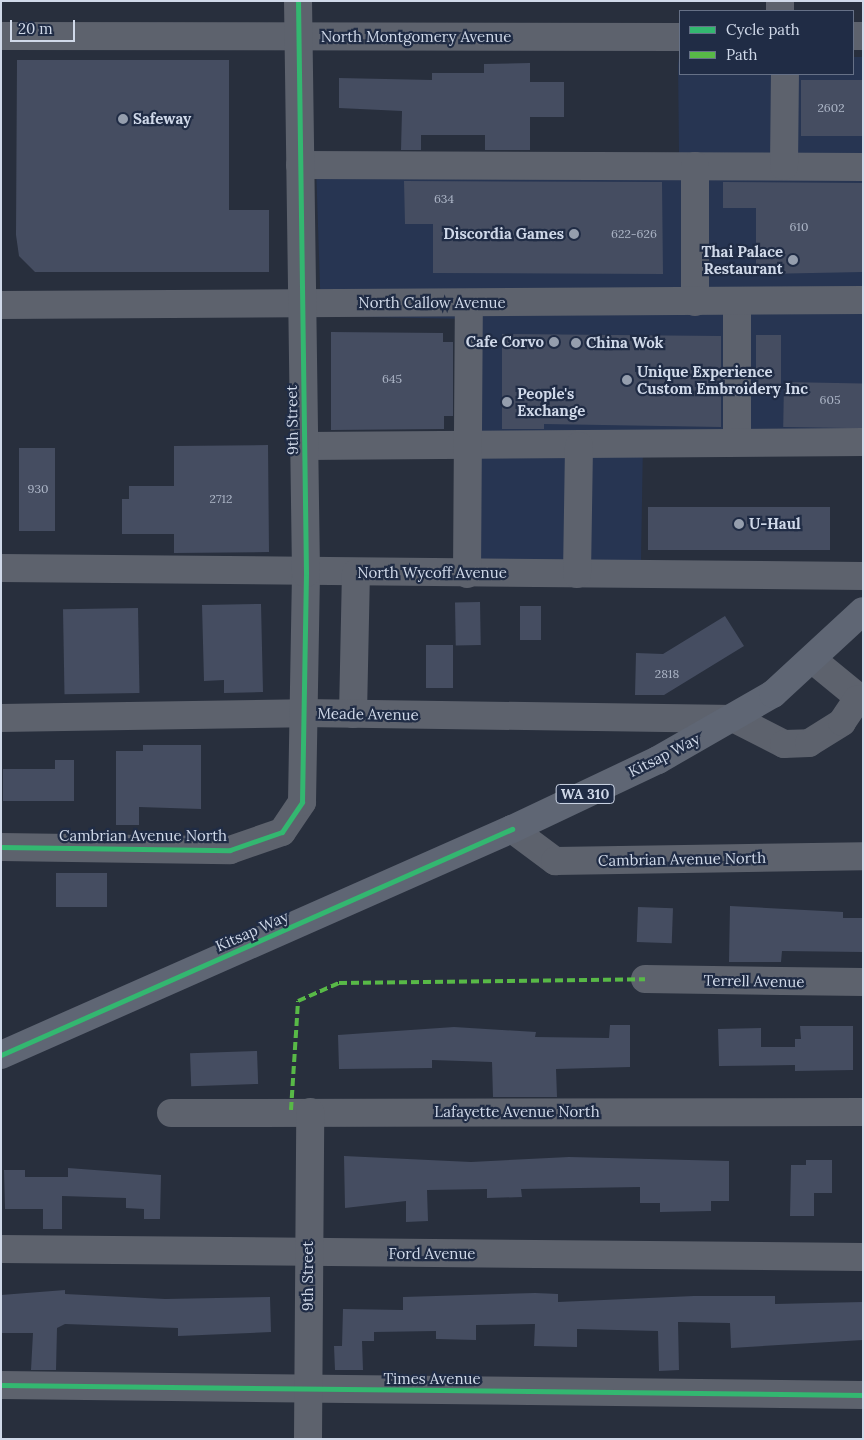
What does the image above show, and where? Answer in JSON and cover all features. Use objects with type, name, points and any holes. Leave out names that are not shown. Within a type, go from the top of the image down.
[{"type":"main road","name":"Kitsap Way","points":[[1,1055],[512,829],[735,719],[813,660],[863,611]]},
{"type":"street","name":"9th Street","points":[[282,832],[302,802],[306,573],[298,1]]},
{"type":"street","name":"North Montgomery Avenue","points":[[1,36],[679,37]]},
{"type":"street","points":[[784,166],[785,75]]},
{"type":"street","points":[[300,165],[863,166]]},
{"type":"street","points":[[695,166],[695,302]]},
{"type":"street","name":"North Callow Avenue","points":[[1,305],[863,300]]},
{"type":"street","points":[[737,302],[737,440]]},
{"type":"street","points":[[467,574],[469,303]]},
{"type":"street","points":[[304,446],[468,442],[580,446],[737,440],[863,442]]},
{"type":"street","points":[[577,574],[580,446]]},
{"type":"street","name":"North Wycoff Avenue","points":[[1,568],[306,573],[863,576]]},
{"type":"street","points":[[353,714],[356,573]]},
{"type":"street","points":[[735,719],[784,744],[809,742],[842,722],[860,701],[813,660]]},
{"type":"street","name":"Meade Avenue","points":[[1,718],[303,713],[735,719]]},
{"type":"street","name":"Cambrian Avenue North","points":[[512,829],[555,861],[863,856]]},
{"type":"street","name":"Cambrian Avenue North","points":[[1,847],[230,850],[282,832]]},
{"type":"street","name":"Terrell Avenue","points":[[645,979],[863,982]]},
{"type":"street","name":"9th Street","points":[[308,1439],[310,1112]]},
{"type":"street","name":"Lafayette Avenue North","points":[[171,1113],[863,1112]]},
{"type":"street","name":"Ford Avenue","points":[[1,1249],[863,1257]]},
{"type":"street","name":"Times Avenue","points":[[1,1386],[863,1395]]},
{"type":"shaded area","points":[[678,57],[679,75],[854,75],[854,57],[863,57],[863,156],[679,155]]},
{"type":"shaded area","points":[[863,164],[863,442],[643,441],[641,561],[470,561],[472,319],[321,316],[316,165]]},
{"type":"building","name":"Safeway","points":[[17,60],[229,60],[229,210],[269,210],[269,272],[35,272],[19,256],[16,235]]},
{"type":"building","points":[[530,63],[530,82],[564,82],[564,117],[530,117],[530,150],[485,150],[485,135],[421,135],[421,150],[401,150],[402,111],[339,108],[339,78],[432,80],[432,73],[484,73],[484,64]]},
{"type":"building","points":[[801,80],[863,80],[863,136],[801,136]]},
{"type":"building","points":[[404,181],[662,182],[663,274],[433,273],[433,224],[405,224]]},
{"type":"building","points":[[723,182],[863,183],[863,272],[756,274],[756,208],[723,208]]},
{"type":"building","points":[[331,332],[443,333],[443,342],[453,342],[453,416],[444,416],[444,429],[331,430]]},
{"type":"building","points":[[502,334],[721,336],[721,427],[544,424],[544,429],[502,429]]},
{"type":"building","points":[[756,335],[781,335],[781,393],[756,393]]},
{"type":"building","points":[[784,382],[863,383],[862,428],[783,427]]},
{"type":"building","points":[[268,445],[269,552],[174,553],[174,534],[122,534],[122,499],[129,499],[129,486],[174,486],[174,446]]},
{"type":"building","points":[[19,448],[55,448],[55,531],[19,531]]},
{"type":"building","name":"U-Haul","points":[[648,507],[830,507],[830,550],[648,550]]},
{"type":"building","points":[[455,602],[480,602],[481,645],[456,645]]},
{"type":"building","points":[[261,604],[263,692],[224,693],[224,680],[204,681],[202,605]]},
{"type":"building","points":[[520,606],[541,606],[541,640],[520,640]]},
{"type":"building","points":[[138,608],[139,693],[64,694],[63,609]]},
{"type":"building","points":[[725,616],[744,646],[664,695],[635,695],[636,653],[663,654]]},
{"type":"building","points":[[426,645],[453,645],[453,688],[426,688]]},
{"type":"building","points":[[143,745],[201,745],[201,809],[139,807],[139,825],[116,825],[116,751],[143,751]]},
{"type":"building","points":[[55,760],[74,760],[74,801],[3,801],[3,769],[55,769]]},
{"type":"building","points":[[56,873],[107,873],[107,907],[56,907]]},
{"type":"building","points":[[730,906],[843,912],[843,918],[863,918],[863,952],[782,951],[781,962],[729,962]]},
{"type":"building","points":[[638,907],[673,908],[672,943],[637,942]]},
{"type":"building","points":[[610,1025],[630,1025],[630,1067],[556,1069],[557,1097],[493,1097],[492,1062],[432,1060],[432,1068],[339,1069],[338,1035],[454,1027],[536,1032],[535,1037],[609,1038]]},
{"type":"building","points":[[800,1026],[853,1026],[853,1070],[795,1071],[795,1065],[719,1066],[718,1029],[761,1028],[761,1047],[795,1047],[795,1039],[801,1039]]},
{"type":"building","points":[[257,1051],[258,1084],[191,1086],[190,1053]]},
{"type":"building","points":[[344,1156],[471,1162],[569,1157],[729,1161],[729,1201],[711,1201],[711,1211],[660,1212],[660,1203],[640,1203],[640,1187],[521,1189],[522,1197],[487,1198],[487,1189],[427,1190],[428,1221],[406,1222],[406,1201],[345,1208]]},
{"type":"building","points":[[806,1160],[832,1160],[832,1193],[814,1193],[814,1216],[790,1216],[791,1165],[806,1165]]},
{"type":"building","points":[[68,1168],[161,1175],[160,1219],[144,1219],[144,1209],[126,1208],[126,1198],[62,1196],[62,1229],[43,1229],[43,1209],[5,1209],[4,1170],[25,1170],[25,1177],[68,1177]]},
{"type":"building","points":[[65,1290],[65,1294],[165,1299],[270,1297],[271,1332],[178,1336],[178,1328],[65,1324],[57,1328],[56,1370],[31,1370],[33,1333],[1,1333],[1,1295]]},
{"type":"building","points":[[558,1294],[558,1302],[694,1296],[775,1296],[775,1304],[863,1302],[863,1340],[731,1348],[730,1323],[678,1322],[679,1370],[659,1371],[658,1331],[577,1329],[577,1347],[534,1346],[535,1324],[476,1325],[476,1340],[436,1339],[436,1331],[374,1332],[374,1341],[362,1341],[363,1370],[335,1370],[334,1346],[342,1346],[343,1309],[403,1310],[403,1297]]},
{"type":"marked path","points":[[291,1110],[298,1001],[339,983],[645,979]]},
{"type":"cycle path","points":[[1,847],[230,850],[282,832],[302,802],[306,573],[298,1]]},
{"type":"cycle path","points":[[1,1055],[512,829]]},
{"type":"cycle path","points":[[1,1385],[863,1395]]},
{"type":"place","name":"Safeway","points":[[123,119]]},
{"type":"place","name":"Discordia Games","points":[[574,234]]},
{"type":"place","name":"Thai Palace Restaurant","points":[[793,260]]},
{"type":"place","name":"Cafe Corvo","points":[[554,342]]},
{"type":"place","name":"China Wok","points":[[576,343]]},
{"type":"place","name":"Unique Experience Custom Embroidery Inc","points":[[627,380]]},
{"type":"place","name":"People's Exchange","points":[[507,402]]},
{"type":"place","name":"U-Haul","points":[[739,524]]}]
